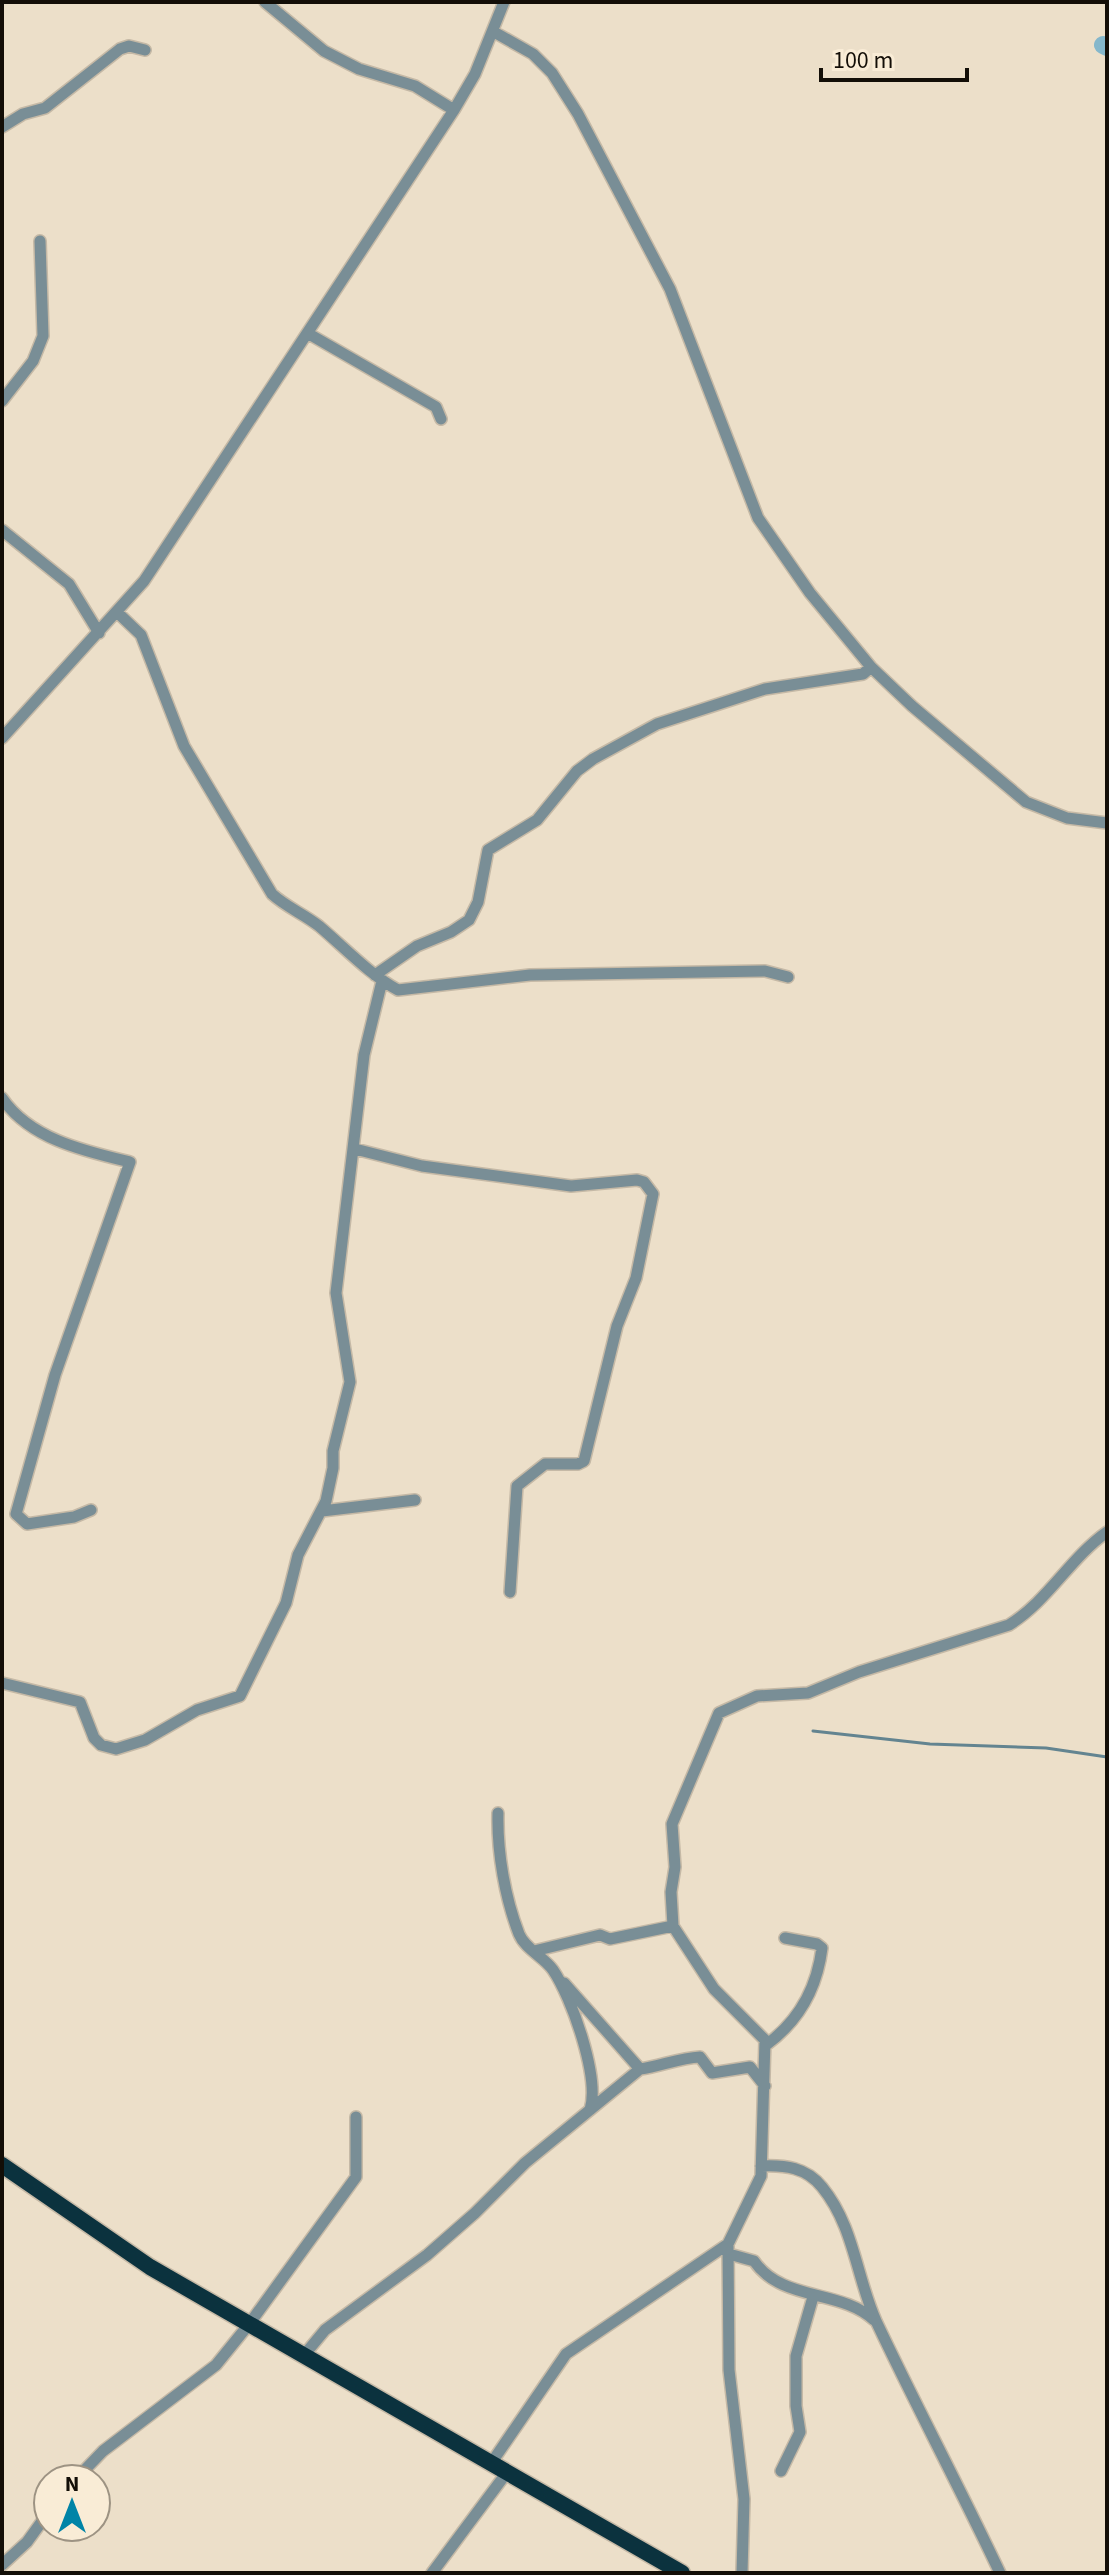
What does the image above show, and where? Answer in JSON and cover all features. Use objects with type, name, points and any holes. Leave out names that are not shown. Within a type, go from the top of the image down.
[{"type":"highway","points":[[2,2165],[150,2267],[682,2573]]},
{"type":"street","points":[[265,2],[324,51],[359,69],[415,86],[454,110]]},
{"type":"street","points":[[2,738],[118,613],[188,517],[454,110],[494,32],[504,2]]},
{"type":"street","points":[[494,32],[533,54],[552,73],[578,114],[670,289],[758,518],[810,593],[871,667],[912,706],[1026,802],[1067,818],[1107,823]]},
{"type":"street","points":[[2,127],[23,114],[45,108],[120,49],[129,46],[145,50]]},
{"type":"street","points":[[2,401],[33,361],[43,336],[40,241]]},
{"type":"street","points":[[309,334],[436,407],[441,419]]},
{"type":"street","points":[[2,530],[69,584],[99,633]]},
{"type":"street","points":[[118,613],[141,635],[184,746],[272,894],[288,909],[314,923],[378,978],[398,990],[530,975],[765,971],[788,977]]},
{"type":"street","points":[[2,1683],[80,1702],[94,1738],[101,1745],[116,1749],[145,1740],[197,1710],[240,1696],[286,1603],[298,1555],[322,1511],[351,1372],[336,1293],[364,1055],[378,978],[417,946],[469,920],[478,902],[488,850],[537,820],[577,771],[601,754],[684,715],[775,687],[863,674],[871,667]]},
{"type":"street","points":[[2,1098],[15,1115],[37,1131],[86,1150],[130,1162],[55,1375],[16,1514],[27,1524],[74,1517],[91,1510]]},
{"type":"street","points":[[355,1149],[422,1166],[571,1186],[637,1180],[644,1182],[653,1194],[636,1278],[617,1326],[584,1461],[545,1464],[517,1486],[510,1592]]},
{"type":"street","points":[[322,1511],[415,1500]]},
{"type":"street","points":[[742,2573],[744,2499],[729,2370],[729,2249],[761,2176],[766,2045],[714,1989],[673,1926],[671,1892],[675,1867],[672,1824],[719,1713],[757,1696],[808,1693],[859,1672],[1009,1625],[1029,1611],[1081,1553],[1107,1532]]},
{"type":"street","points":[[498,1813],[506,1884],[519,1933],[640,2069]]},
{"type":"street","points":[[534,1951],[600,1935],[610,1939],[673,1926]]},
{"type":"street","points":[[766,2045],[781,2034],[799,2013],[820,1967],[822,1948],[817,1944],[785,1938]]},
{"type":"street","points":[[553,1970],[578,2027],[593,2085],[590,2111]]},
{"type":"street","points":[[305,2354],[325,2330],[427,2255],[525,2163],[640,2069],[658,2067],[676,2059],[700,2057],[712,2073],[750,2067],[765,2086]]},
{"type":"street","points":[[91,2463],[216,2365],[250,2323],[356,2177],[356,2117]]},
{"type":"street","points":[[761,2166],[796,2168],[821,2186],[850,2234],[859,2276],[877,2323],[1000,2573]]},
{"type":"street","points":[[729,2249],[754,2261],[762,2272],[813,2297],[853,2304],[877,2323]]},
{"type":"street","points":[[492,2462],[566,2354],[729,2249]]},
{"type":"street","points":[[781,2471],[800,2432],[796,2406],[796,2356],[813,2297]]},
{"type":"street","points":[[432,2573],[508,2471]]},
{"type":"street","points":[[2,2565],[32,2535]]},
{"type":"waterway","points":[[1103,45],[1107,47]]},
{"type":"waterway","points":[[813,1731],[930,1744],[1046,1748],[1107,1757]]}]
